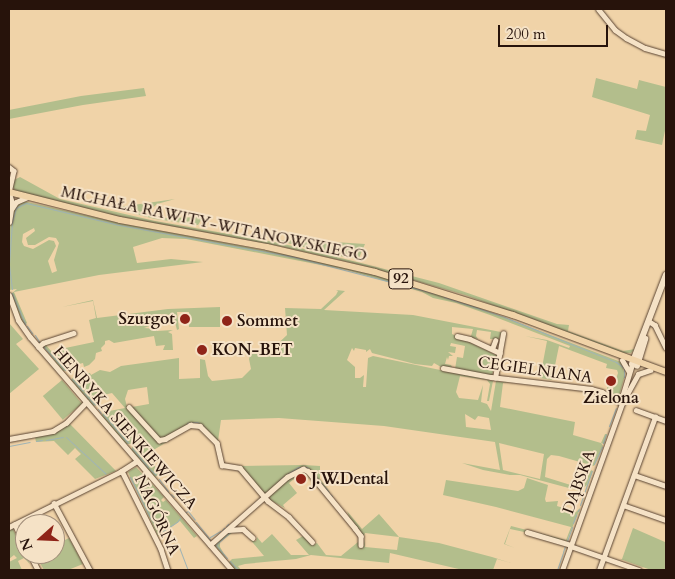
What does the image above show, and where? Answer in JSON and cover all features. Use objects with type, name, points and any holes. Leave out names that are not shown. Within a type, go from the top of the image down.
[{"type":"main road","name":"MICHAŁA RAWITY-WITANOWSKIEGO","points":[[9,193],[120,220],[262,246],[338,263],[420,285],[500,311],[666,376]]},
{"type":"main road","name":"DĄBSKA","points":[[635,363],[666,275]]},
{"type":"main road","name":"DĄBSKA","points":[[635,363],[638,349],[647,330]]},
{"type":"main road","points":[[623,358],[638,349]]},
{"type":"main road","name":"MICHAŁA RAWITY-WITANOWSKIEGO","points":[[635,363],[666,372]]},
{"type":"street","points":[[598,9],[606,20],[626,38],[645,48],[666,54]]},
{"type":"street","points":[[9,167],[14,171],[9,193],[11,208],[9,222]]},
{"type":"street","points":[[11,208],[16,202],[27,197]]},
{"type":"street","name":"HENRYKA SIENKIEWICZA","points":[[9,295],[20,324],[38,347],[232,570]]},
{"type":"street","points":[[650,322],[655,325],[666,348]]},
{"type":"street","points":[[38,347],[43,343],[73,334]]},
{"type":"street","points":[[495,378],[504,334]]},
{"type":"street","points":[[457,336],[470,339],[500,353]]},
{"type":"street","points":[[492,349],[495,341]]},
{"type":"street","points":[[623,358],[629,372]]},
{"type":"street","name":"DĄBSKA","points":[[622,403],[629,372],[635,363]]},
{"type":"street","name":"DĄBSKA","points":[[628,391],[635,363]]},
{"type":"street","name":"CEGIELNIANA","points":[[443,368],[495,378],[591,389],[602,392],[622,403]]},
{"type":"street","name":"DĄBSKA","points":[[562,570],[622,403],[638,374],[650,370]]},
{"type":"street","points":[[9,439],[54,431],[66,423],[86,402]]},
{"type":"street","points":[[129,407],[155,439],[162,440],[188,425],[199,425],[216,441],[222,465],[240,468],[267,499],[312,542]]},
{"type":"street","points":[[636,410],[666,421]]},
{"type":"street","points":[[599,570],[654,417]]},
{"type":"street","name":"NAGÓRNA","points":[[34,514],[122,471],[137,461]]},
{"type":"street","points":[[210,544],[242,515],[261,501],[267,499],[292,473],[300,469],[306,470],[360,533],[361,545]]},
{"type":"street","name":"NAGÓRNA","points":[[122,471],[161,549],[168,570]]},
{"type":"street","points":[[634,474],[666,486]]},
{"type":"street","points":[[54,504],[90,570]]},
{"type":"street","points":[[623,505],[666,520]]},
{"type":"street","name":"NAGÓRNA","points":[[9,527],[15,524]]},
{"type":"street","points":[[227,530],[242,528],[253,538]]},
{"type":"street","points":[[527,532],[571,545],[639,570]]},
{"type":"green space","points":[[596,78],[637,89],[639,80],[666,87],[666,126],[662,145],[635,139],[637,130],[646,131],[650,115],[592,97]]},
{"type":"green space","points":[[144,88],[146,96],[83,105],[9,119],[9,110],[81,96]]},
{"type":"green space","points":[[20,177],[60,199],[155,221],[280,243],[439,283],[557,324],[569,325],[568,331],[623,351],[635,349],[631,353],[622,353],[465,295],[361,265],[279,246],[116,216],[22,193],[15,191],[13,187],[14,180]]},
{"type":"green space","points":[[175,199],[157,204],[149,211],[160,218],[203,217],[198,225],[155,219],[112,208]]},
{"type":"green space","points":[[23,201],[124,224],[294,256],[386,278],[456,299],[621,362],[625,375],[619,396],[616,397],[607,389],[607,387],[613,388],[618,373],[617,370],[606,368],[607,364],[559,346],[552,380],[540,378],[547,341],[525,336],[547,340],[569,348],[570,346],[490,315],[456,303],[433,298],[422,292],[347,270],[186,239],[162,238],[133,247],[137,263],[171,259],[203,262],[99,275],[14,292],[27,323],[24,325],[11,294],[17,289],[9,290],[9,233],[14,208]],"holes":[[[34,228],[35,231],[26,238],[28,245],[35,245],[49,237],[56,238],[59,243],[54,260],[57,271],[52,273],[48,261],[56,246],[54,241],[49,240],[33,249],[24,246],[22,242],[23,234]]]},
{"type":"green space","points":[[275,240],[365,244],[359,258],[344,257]]},
{"type":"green space","points":[[336,290],[345,291],[324,310],[413,315],[506,333],[501,333],[499,339],[490,339],[491,332],[477,330],[476,336],[478,339],[469,337],[473,329],[452,327],[452,334],[496,355],[497,353],[492,376],[455,369],[457,357],[463,358],[465,346],[451,343],[450,346],[456,347],[455,353],[448,352],[453,356],[449,356],[448,360],[447,357],[445,364],[451,365],[453,369],[441,367],[434,363],[432,366],[415,364],[372,353],[370,349],[366,352],[366,350],[355,348],[354,351],[352,348],[347,360],[355,367],[355,378],[360,378],[364,375],[363,387],[366,387],[368,358],[373,356],[493,381],[489,401],[487,401],[490,384],[487,380],[460,376],[456,392],[459,398],[478,400],[483,385],[481,402],[487,404],[491,411],[496,381],[509,383],[503,383],[500,407],[575,422],[573,435],[601,443],[603,446],[594,466],[559,456],[551,455],[547,459],[545,477],[577,487],[582,485],[591,470],[593,471],[580,506],[592,471],[587,485],[580,491],[520,475],[483,470],[462,463],[500,470],[495,442],[384,426],[279,418],[221,420],[219,443],[221,459],[218,443],[198,423],[189,424],[164,439],[158,439],[132,409],[132,407],[149,404],[147,387],[128,390],[125,399],[127,407],[153,438],[160,442],[172,439],[145,455],[161,473],[155,477],[131,451],[133,444],[125,444],[101,416],[104,412],[125,408],[112,393],[91,398],[97,405],[92,406],[71,380],[76,374],[90,373],[91,375],[100,370],[110,372],[121,366],[179,358],[179,379],[200,378],[200,359],[205,360],[208,376],[212,381],[242,378],[251,369],[249,359],[251,352],[261,353],[265,350],[271,350],[287,335],[285,308],[321,309],[336,295],[338,291]],"holes":[[[465,414],[475,420],[478,416],[489,418],[491,430],[466,427]],[[499,443],[544,454],[540,479],[503,470]]]},
{"type":"green space","points":[[93,300],[97,318],[168,309],[220,307],[220,327],[189,327],[189,312],[177,312],[179,329],[177,330],[174,318],[171,315],[160,314],[160,316],[171,318],[171,325],[168,323],[155,324],[144,328],[157,329],[157,331],[173,330],[168,332],[172,334],[173,350],[163,350],[165,345],[156,346],[154,336],[114,343],[109,340],[105,341],[101,348],[102,351],[96,353],[95,359],[89,365],[84,367],[83,363],[79,364],[80,368],[63,371],[42,345],[45,344],[51,351],[94,342],[89,320],[96,318],[93,301],[62,307]]},
{"type":"green space","points":[[9,323],[23,339],[16,344],[39,369],[9,394]]},
{"type":"green space","points":[[62,380],[82,404],[63,420],[43,396]]},
{"type":"green space","points":[[70,424],[116,471],[95,479],[75,459],[81,454],[75,448],[68,455],[54,441],[36,442],[35,437],[49,435]]},
{"type":"green space","points":[[605,434],[607,434],[604,444],[601,443]]},
{"type":"green space","points":[[238,466],[320,466],[320,479],[330,492],[301,468],[287,475],[265,495]]},
{"type":"green space","points":[[136,467],[164,497],[161,500],[163,502],[166,500],[197,536],[194,538],[180,521],[158,536],[128,472]]},
{"type":"green space","points":[[304,471],[309,479],[305,474],[300,474],[289,483],[297,493],[283,505],[285,508],[270,500],[270,494],[287,478]]},
{"type":"green space","points":[[527,478],[548,485],[546,502],[558,501],[557,506],[576,512],[580,508],[567,541],[510,529],[505,544],[515,548],[504,544],[511,526],[566,540],[571,527],[443,495],[446,480],[518,491],[524,488]]},
{"type":"green space","points":[[347,511],[362,529],[379,514],[399,537],[365,533],[364,536],[350,519]]},
{"type":"green space","points":[[633,528],[665,542],[666,570],[651,570],[620,559],[622,559]]},
{"type":"green space","points":[[13,529],[15,533],[15,556],[9,559],[9,530]]},
{"type":"green space","points":[[243,530],[252,540],[256,541],[257,537],[262,543],[272,534],[291,555],[309,555],[296,540],[303,536],[313,545],[317,543],[326,555],[341,556],[358,542],[358,537],[360,547],[364,545],[365,539],[365,547],[397,550],[399,537],[439,543],[492,557],[511,563],[497,559],[493,570],[463,570],[390,553],[389,563],[311,555],[296,559],[245,564],[238,566],[241,570],[235,570],[229,562],[232,559],[264,556],[243,531],[232,533],[220,542],[220,547],[227,559],[215,546],[217,541],[229,531]]},
{"type":"green space","points":[[69,538],[83,564],[68,570],[44,570],[41,564],[65,564],[65,540]]},
{"type":"green space","points":[[15,559],[15,564],[19,564],[22,570],[9,570],[9,562]]},
{"type":"waterway","points":[[12,289],[9,264],[12,222],[16,208],[26,203],[114,224],[294,257],[433,293]]},
{"type":"waterway","points":[[12,293],[25,324]]},
{"type":"waterway","points":[[444,297],[504,317],[616,362],[624,368],[624,377]]},
{"type":"waterway","points":[[27,326],[32,333]]},
{"type":"waterway","points":[[35,335],[40,343]]},
{"type":"waterway","points":[[43,346],[65,370]]},
{"type":"waterway","points":[[72,379],[83,391]]},
{"type":"waterway","points":[[84,393],[95,405]]},
{"type":"waterway","points":[[609,426],[616,408]]},
{"type":"waterway","points":[[98,409],[101,413]]},
{"type":"waterway","points":[[103,414],[128,443]]},
{"type":"waterway","points":[[187,423],[197,422],[203,426]]},
{"type":"waterway","points":[[603,443],[606,434]]},
{"type":"waterway","points":[[46,440],[63,437]]},
{"type":"waterway","points":[[66,437],[106,474]]},
{"type":"waterway","points":[[36,441],[42,440]]},
{"type":"waterway","points":[[9,446],[30,442]]},
{"type":"waterway","points":[[594,464],[602,447]]},
{"type":"waterway","points":[[132,448],[148,467]]},
{"type":"waterway","points":[[286,475],[298,467],[307,467],[329,492]]},
{"type":"waterway","points":[[150,469],[156,475]]},
{"type":"waterway","points":[[580,505],[592,471]]},
{"type":"waterway","points":[[130,477],[151,519],[162,532]]},
{"type":"waterway","points":[[275,485],[283,477]]},
{"type":"waterway","points":[[159,479],[168,491]]},
{"type":"waterway","points":[[171,494],[174,497]]},
{"type":"waterway","points":[[254,503],[258,500]]},
{"type":"waterway","points":[[186,512],[188,511],[195,520]]},
{"type":"waterway","points":[[573,523],[576,515]]},
{"type":"waterway","points":[[162,532],[180,518]]},
{"type":"waterway","points":[[196,522],[210,539]]},
{"type":"waterway","points":[[567,541],[572,527]]},
{"type":"waterway","points":[[210,537],[220,531]]},
{"type":"waterway","points":[[227,558],[216,545],[230,532]]},
{"type":"waterway","points":[[563,552],[565,546]]},
{"type":"waterway","points":[[179,547],[188,570]]},
{"type":"waterway","points":[[557,570],[563,553]]},
{"type":"waterway","points":[[230,561],[238,570]]},
{"type":"place","name":"Szurgot","points":[[185,319]]},
{"type":"place","name":"Sommet","points":[[227,321]]},
{"type":"place","name":"KON-BET","points":[[202,350]]},
{"type":"place","name":"Zielona","points":[[611,381]]},
{"type":"place","name":"J.W.Dental","points":[[301,479]]}]
